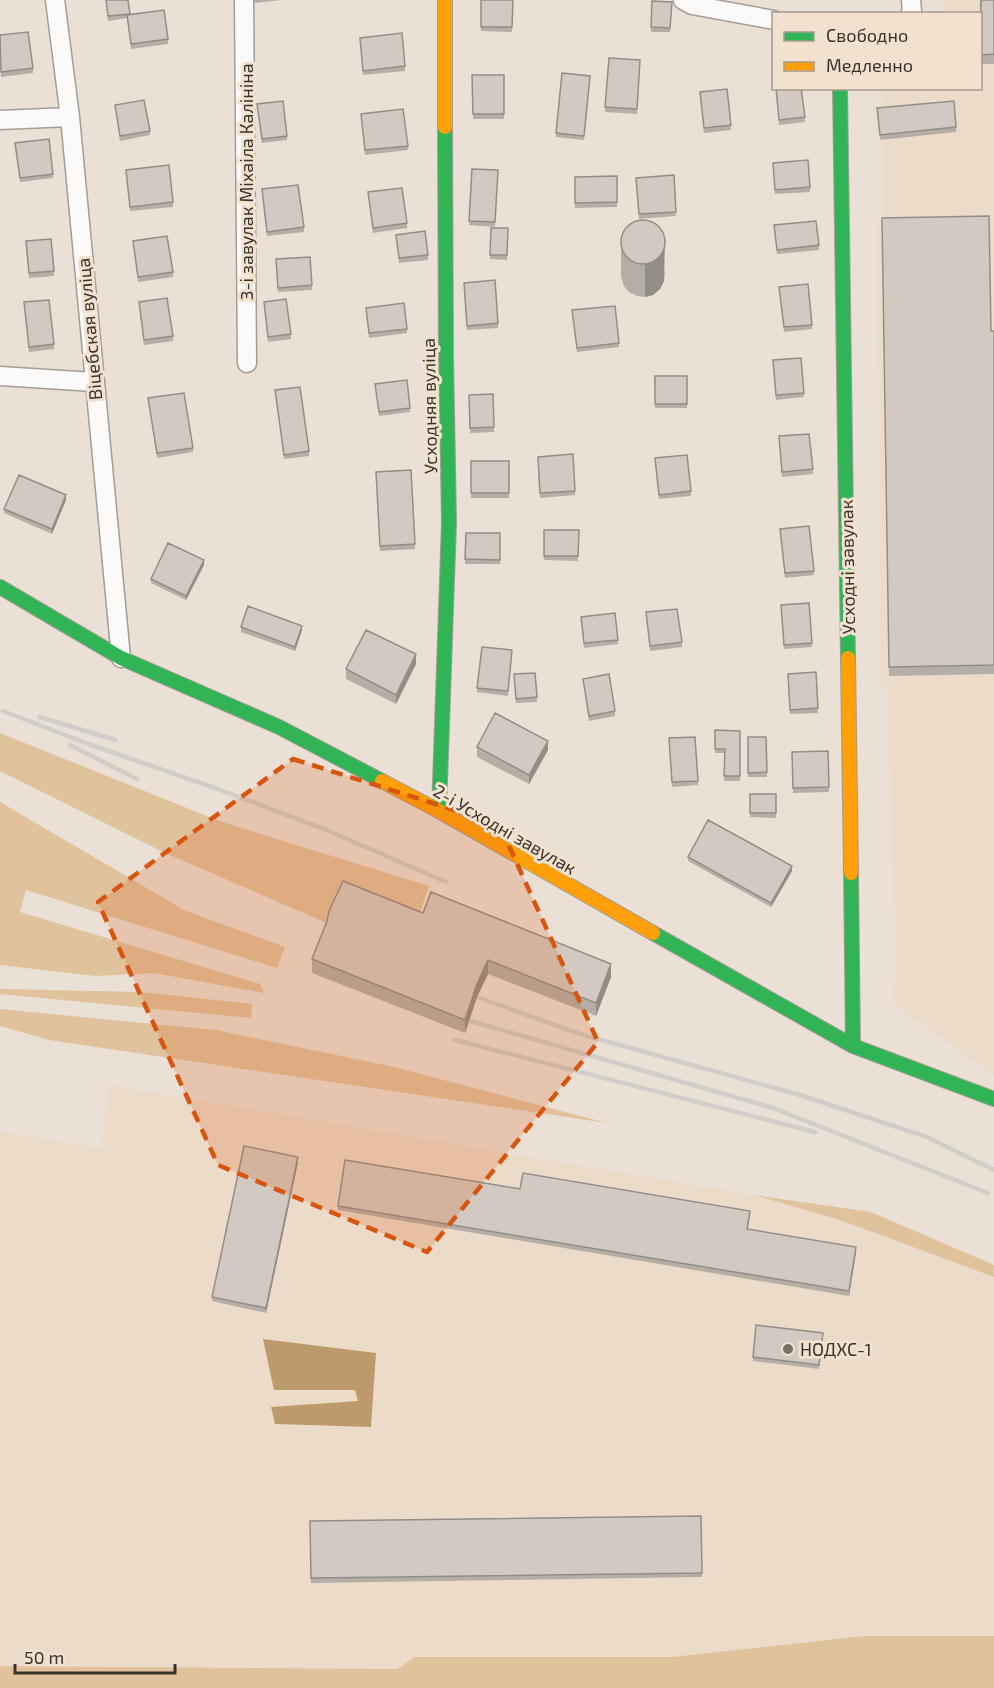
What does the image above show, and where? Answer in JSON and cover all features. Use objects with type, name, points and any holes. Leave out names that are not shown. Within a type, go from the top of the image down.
[{"type":"street","name":"Віцебская вуліца","points":[[55,0],[70,117],[122,658]]},
{"type":"street","name":"3-і завулак Міхаіла Калініна","points":[[244,0],[247,363]]},
{"type":"street","name":"Усходняя вуліца","points":[[440,811],[449,522],[445,0]]},
{"type":"street","points":[[683,0],[692,5],[772,21]]},
{"type":"street","name":"Усходні завулак","points":[[840,90],[853,1046]]},
{"type":"street","points":[[0,120],[70,117]]},
{"type":"street","points":[[0,376],[94,381]]},
{"type":"street","name":"2-і Усходні завулак","points":[[0,586],[122,658],[279,727],[440,811],[853,1046],[994,1099]]},
{"type":"highlighted area","points":[[293,759],[499,824],[598,1042],[427,1252],[218,1165],[98,902]]},
{"type":"shaded area","points":[[943,0],[994,0],[994,1075],[893,1004],[896,950],[887,691],[881,685],[877,220],[883,220],[882,90],[982,90],[982,12],[943,12]]},
{"type":"shaded area","points":[[0,733],[222,822],[429,886],[420,912],[329,924],[163,852],[0,771]]},
{"type":"shaded area","points":[[0,802],[186,911],[285,947],[277,968],[26,890],[20,912],[260,984],[264,993],[154,973],[95,976],[0,965]]},
{"type":"shaded area","points":[[0,989],[141,992],[252,1004],[251,1018],[0,994]]},
{"type":"shaded area","points":[[0,1009],[215,1030],[394,1067],[607,1123],[49,1040],[0,1026]]},
{"type":"shaded area","points":[[109,1085],[754,1195],[840,1220],[994,1277],[994,1636],[864,1636],[672,1657],[415,1657],[397,1669],[0,1666],[0,1132],[101,1148]]},
{"type":"shaded area","points":[[754,1195],[871,1212],[994,1265],[994,1277],[840,1220]]},
{"type":"shaded area","points":[[263,1339],[376,1353],[371,1427],[275,1424],[271,1407],[358,1401],[355,1390],[274,1390]]},
{"type":"shaded area","points":[[864,1636],[994,1636],[994,1688],[0,1688],[0,1666],[397,1669],[415,1657],[672,1657]]},
{"type":"building","points":[[106,0],[128,0],[130,14],[108,16]]},
{"type":"building","points":[[481,0],[513,0],[512,27],[481,27]]},
{"type":"building","points":[[981,0],[994,0],[994,54],[982,55]]},
{"type":"building","points":[[652,1],[672,2],[670,28],[651,27]]},
{"type":"building","points":[[164,10],[168,39],[131,44],[127,15]]},
{"type":"building","points":[[28,32],[33,68],[1,72],[0,35]]},
{"type":"building","points":[[402,33],[405,66],[363,71],[360,38]]},
{"type":"building","points":[[609,58],[640,60],[637,109],[605,107]]},
{"type":"building","points":[[562,73],[590,76],[584,136],[556,133]]},
{"type":"building","points":[[472,75],[504,75],[504,114],[473,114]]},
{"type":"building","points":[[727,89],[731,125],[704,128],[700,92]]},
{"type":"building","points":[[776,90],[801,90],[805,117],[779,120]]},
{"type":"building","points":[[144,100],[150,131],[120,136],[115,105]]},
{"type":"building","points":[[283,101],[287,136],[262,139],[257,104]]},
{"type":"building","points":[[954,101],[956,127],[880,135],[877,108]]},
{"type":"building","points":[[403,109],[408,146],[365,150],[361,114]]},
{"type":"building","points":[[49,139],[53,174],[20,178],[15,143]]},
{"type":"building","points":[[808,160],[810,187],[775,190],[773,163]]},
{"type":"building","points":[[169,165],[173,202],[130,207],[126,170]]},
{"type":"building","points":[[472,169],[498,170],[495,222],[469,221]]},
{"type":"building","points":[[674,175],[676,212],[639,214],[636,178]]},
{"type":"building","points":[[617,176],[617,202],[575,203],[575,177]]},
{"type":"building","points":[[298,185],[304,227],[267,232],[262,189]]},
{"type":"building","points":[[402,188],[407,223],[373,228],[368,192]]},
{"type":"building","points":[[989,216],[991,331],[994,331],[994,665],[889,667],[882,218]]},
{"type":"building","points":[[643,220],[658,227],[665,242],[658,257],[643,264],[628,257],[621,242],[628,227]]},
{"type":"building","points":[[816,221],[819,245],[777,250],[774,225]]},
{"type":"building","points":[[491,228],[508,228],[507,255],[490,255]]},
{"type":"building","points":[[425,231],[428,255],[399,258],[396,235]]},
{"type":"building","points":[[167,236],[173,272],[138,277],[133,241]]},
{"type":"building","points":[[51,239],[54,271],[29,273],[26,241]]},
{"type":"building","points":[[310,257],[312,285],[278,288],[276,259]]},
{"type":"building","points":[[495,280],[498,323],[467,326],[464,283]]},
{"type":"building","points":[[808,284],[812,325],[784,327],[779,287]]},
{"type":"building","points":[[167,298],[173,336],[144,340],[139,302]]},
{"type":"building","points":[[286,299],[291,334],[268,337],[264,302]]},
{"type":"building","points":[[49,300],[54,344],[29,347],[24,302]]},
{"type":"building","points":[[404,303],[407,329],[369,333],[366,308]]},
{"type":"building","points":[[615,306],[619,343],[577,348],[572,310]]},
{"type":"building","points":[[801,358],[804,393],[776,395],[773,360]]},
{"type":"building","points":[[655,376],[687,376],[687,404],[655,404]]},
{"type":"building","points":[[407,380],[410,408],[379,412],[375,384]]},
{"type":"building","points":[[300,387],[309,451],[284,455],[275,390]]},
{"type":"building","points":[[184,393],[193,448],[157,453],[148,398]]},
{"type":"building","points":[[493,394],[494,427],[470,428],[469,395]]},
{"type":"building","points":[[809,434],[813,469],[782,472],[779,436]]},
{"type":"building","points":[[573,454],[575,491],[540,493],[538,457]]},
{"type":"building","points":[[687,455],[691,491],[659,495],[655,458]]},
{"type":"building","points":[[471,461],[509,461],[509,493],[471,493]]},
{"type":"building","points":[[411,470],[415,544],[380,546],[376,472]]},
{"type":"building","points":[[19,475],[66,495],[52,529],[4,509]]},
{"type":"building","points":[[809,526],[814,571],[785,573],[780,529]]},
{"type":"building","points":[[544,530],[579,530],[578,556],[544,556]]},
{"type":"building","points":[[466,533],[500,533],[500,560],[465,559]]},
{"type":"building","points":[[168,543],[204,560],[186,596],[151,579]]},
{"type":"building","points":[[809,603],[812,643],[784,645],[781,605]]},
{"type":"building","points":[[248,606],[302,626],[295,647],[241,627]]},
{"type":"building","points":[[677,609],[682,642],[650,646],[646,612]]},
{"type":"building","points":[[615,613],[618,640],[584,643],[581,617]]},
{"type":"building","points":[[366,630],[416,654],[396,695],[346,669]]},
{"type":"building","points":[[482,647],[512,650],[508,691],[477,688]]},
{"type":"building","points":[[816,672],[818,708],[790,710],[788,674]]},
{"type":"building","points":[[535,673],[537,697],[516,699],[514,674]]},
{"type":"building","points":[[609,674],[615,711],[589,716],[583,679]]},
{"type":"building","points":[[495,713],[548,741],[529,775],[477,747]]},
{"type":"building","points":[[715,730],[740,731],[740,776],[724,776],[725,749],[715,749]]},
{"type":"building","points":[[695,737],[698,781],[672,782],[669,738]]},
{"type":"building","points":[[748,737],[766,737],[767,772],[748,773]]},
{"type":"building","points":[[828,751],[829,787],[793,788],[792,752]]},
{"type":"building","points":[[750,794],[776,794],[776,813],[750,813]]},
{"type":"building","points":[[708,820],[792,866],[771,903],[688,857]]},
{"type":"building","points":[[343,881],[423,913],[431,892],[611,964],[596,1003],[488,960],[465,1020],[312,959],[329,911]]},
{"type":"building","points":[[244,1146],[298,1157],[266,1308],[212,1297]]},
{"type":"building","points":[[345,1160],[520,1189],[523,1173],[750,1211],[747,1229],[856,1247],[849,1291],[338,1206]]},
{"type":"building","name":"НОДХС-1","points":[[756,1325],[823,1333],[819,1365],[753,1357]]},
{"type":"building","points":[[701,1516],[702,1573],[311,1578],[310,1521]]},
{"type":"railway","points":[[3,711],[324,829],[446,882]]},
{"type":"railway","points":[[40,717],[115,740]]},
{"type":"railway","points":[[70,745],[137,779]]},
{"type":"railway","points":[[477,997],[580,1034],[800,1095],[927,1137],[994,1170]]},
{"type":"railway","points":[[470,1021],[773,1108],[988,1193]]},
{"type":"railway","points":[[455,1040],[815,1132]]},
{"type":"traffic: fast","points":[[840,90],[848,658]]},
{"type":"traffic: fast","points":[[439,811],[449,522],[445,127]]},
{"type":"traffic: fast","points":[[0,587],[121,658],[279,727],[382,781]]},
{"type":"traffic: fast","points":[[851,873],[853,1046]]},
{"type":"traffic: fast","points":[[653,933],[853,1046],[994,1099]]},
{"type":"traffic: slow","points":[[445,0],[445,127]]},
{"type":"traffic: slow","points":[[848,658],[851,873]]},
{"type":"traffic: slow","points":[[382,781],[653,933]]},
{"type":"place","name":"НОДХС-1","points":[[788,1349]]}]
